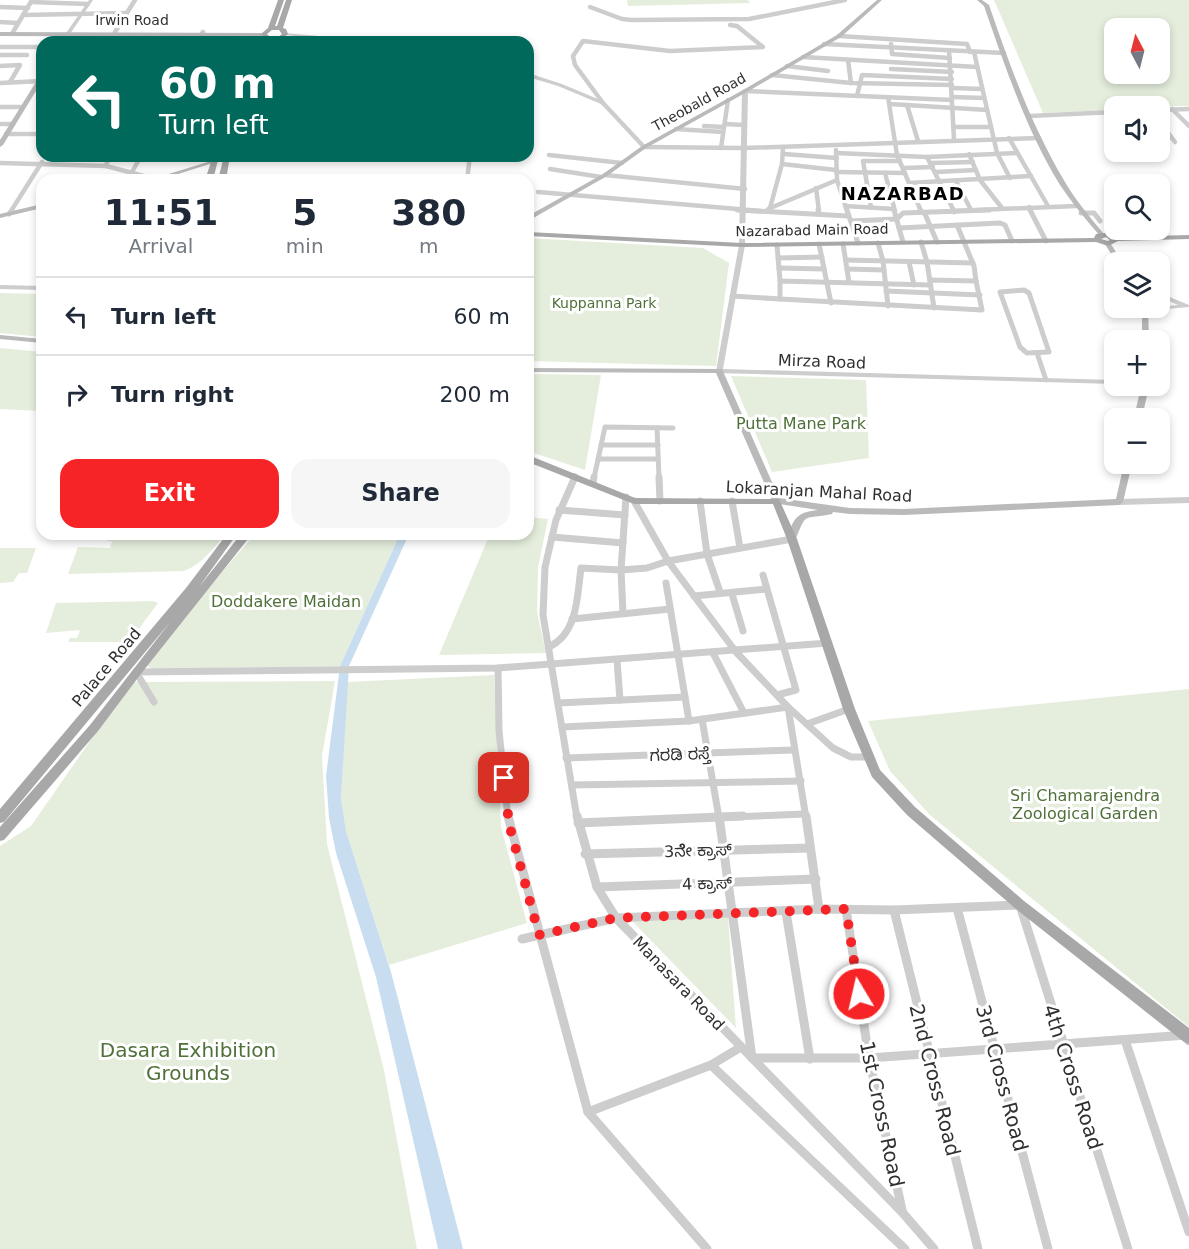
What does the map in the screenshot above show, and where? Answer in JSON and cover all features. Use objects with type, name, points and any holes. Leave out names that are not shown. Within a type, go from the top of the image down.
[{"type":"main road","points":[[266,36],[281,0]]},
{"type":"main road","points":[[271,28],[280,35],[289,0]]},
{"type":"main road","points":[[972,0],[987,6]]},
{"type":"main road","points":[[979,0],[987,6],[1029,116],[1057,175],[1100,238],[1111,242],[1189,237]]},
{"type":"main road","name":"Theobald Road","points":[[534,215],[603,176],[644,147],[839,36],[877,2]]},
{"type":"main road","name":"Irwin Road","points":[[0,33],[115,32],[244,36]]},
{"type":"main road","name":"Irwin Road","points":[[0,33],[136,36],[201,34]]},
{"type":"main road","points":[[0,145],[36,88]]},
{"type":"main road","points":[[173,174],[207,162]]},
{"type":"main road","points":[[0,216],[36,207]]},
{"type":"main road","name":"Nazarabad Main Road","points":[[534,234],[742,245],[1046,241],[1100,238]]},
{"type":"main road","points":[[1111,242],[1115,252]]},
{"type":"main road","points":[[0,337],[36,340]]},
{"type":"main road","points":[[0,343],[36,346]]},
{"type":"main road","name":"Mirza Road","points":[[534,370],[719,371]]},
{"type":"main road","points":[[719,371],[792,539],[849,709],[876,773],[910,811],[1020,905],[1188,1038]]},
{"type":"main road","name":"Lokaranjan Mahal Road","points":[[534,460],[630,499],[776,501],[850,511],[904,512],[1119,502]]},
{"type":"main road","points":[[1119,502],[1126,474]]},
{"type":"main road","points":[[792,539],[796,520],[803,515],[850,511]]},
{"type":"main road","name":"Palace Road","points":[[0,818],[168,618],[227,540]]},
{"type":"main road","points":[[0,836],[94,728],[136,672],[243,540]]},
{"type":"street","points":[[115,32],[135,0]]},
{"type":"street","points":[[590,7],[632,20],[731,20],[790,12],[845,0]]},
{"type":"street","points":[[13,32],[32,1],[89,2]]},
{"type":"street","points":[[67,34],[89,2]]},
{"type":"street","points":[[0,7],[28,8]]},
{"type":"street","points":[[23,15],[127,13]]},
{"type":"street","points":[[0,22],[18,23]]},
{"type":"street","points":[[730,25],[737,26],[763,47],[670,51],[583,40],[573,56],[575,65],[603,103],[644,147],[744,148],[954,139],[1039,138]]},
{"type":"street","points":[[839,36],[967,44],[977,67],[997,153],[1010,178]]},
{"type":"street","points":[[891,39],[890,104],[897,154],[919,209],[925,214],[937,242]]},
{"type":"street","points":[[824,44],[1004,53]]},
{"type":"street","points":[[0,47],[33,47]]},
{"type":"street","points":[[10,82],[33,47]]},
{"type":"street","points":[[949,50],[954,139]]},
{"type":"street","points":[[892,54],[950,57]]},
{"type":"street","points":[[1,56],[27,55]]},
{"type":"street","points":[[803,57],[977,67]]},
{"type":"street","points":[[827,58],[827,81]]},
{"type":"street","points":[[849,60],[851,83]]},
{"type":"street","points":[[0,66],[20,65]]},
{"type":"street","points":[[787,66],[828,71]]},
{"type":"street","points":[[891,69],[952,72]]},
{"type":"street","points":[[772,75],[851,83],[891,83],[982,89]]},
{"type":"street","points":[[857,96],[862,75],[952,79]]},
{"type":"street","points":[[534,78],[569,88],[603,103]]},
{"type":"street","points":[[0,83],[36,80]]},
{"type":"street","points":[[719,371],[742,245],[745,91],[952,99],[984,98]]},
{"type":"street","points":[[721,148],[728,100]]},
{"type":"street","points":[[890,104],[987,110]]},
{"type":"street","points":[[907,105],[918,141]]},
{"type":"street","points":[[0,107],[23,107]]},
{"type":"street","points":[[1172,109],[1189,109]]},
{"type":"street","points":[[1172,109],[1189,126]]},
{"type":"street","points":[[1029,116],[1104,112]]},
{"type":"street","points":[[0,124],[13,124]]},
{"type":"street","points":[[683,125],[697,128]]},
{"type":"street","points":[[676,129],[724,128],[744,125]]},
{"type":"street","points":[[953,127],[991,127]]},
{"type":"street","points":[[697,128],[698,147]]},
{"type":"street","points":[[6,134],[36,133]]},
{"type":"street","points":[[1170,136],[1174,142]]},
{"type":"street","points":[[1009,138],[1048,206]]},
{"type":"street","points":[[968,139],[976,170],[1002,208]]},
{"type":"street","points":[[836,144],[837,180],[858,243]]},
{"type":"street","points":[[768,209],[782,164],[783,147]]},
{"type":"street","points":[[783,154],[836,156],[897,154],[927,157],[1017,153]]},
{"type":"street","points":[[549,155],[622,163]]},
{"type":"street","points":[[927,157],[954,212]]},
{"type":"street","points":[[871,207],[863,160],[900,161]]},
{"type":"street","points":[[9,214],[42,162]]},
{"type":"street","points":[[0,163],[51,162],[106,166],[138,174]]},
{"type":"street","points":[[106,166],[107,162]]},
{"type":"street","points":[[132,172],[138,162]]},
{"type":"street","points":[[782,164],[836,171],[885,173],[932,165],[973,162]]},
{"type":"street","points":[[550,169],[744,189]]},
{"type":"street","points":[[936,172],[976,170]]},
{"type":"street","points":[[885,173],[903,242]]},
{"type":"street","points":[[909,183],[1031,177]]},
{"type":"street","points":[[768,209],[837,180]]},
{"type":"street","points":[[956,181],[971,210]]},
{"type":"street","points":[[816,188],[819,214]]},
{"type":"street","points":[[538,192],[743,210],[768,209],[850,218],[897,219],[903,213],[925,214],[1002,208],[1076,206]]},
{"type":"street","points":[[845,206],[894,209]]},
{"type":"street","points":[[1029,207],[1046,241]]},
{"type":"street","points":[[1081,213],[1094,213],[1100,220]]},
{"type":"street","points":[[899,228],[1004,224],[1012,241]]},
{"type":"street","points":[[732,296],[982,310],[973,263],[957,225]]},
{"type":"street","points":[[921,242],[927,262],[934,308]]},
{"type":"street","points":[[878,243],[883,261],[888,306]]},
{"type":"street","points":[[819,244],[831,303]]},
{"type":"street","points":[[843,244],[849,282]]},
{"type":"street","points":[[777,245],[780,299]]},
{"type":"street","points":[[778,258],[822,257]]},
{"type":"street","points":[[846,260],[973,263]]},
{"type":"street","points":[[909,262],[914,285]]},
{"type":"street","points":[[779,268],[824,269]]},
{"type":"street","points":[[847,269],[884,270]]},
{"type":"street","points":[[780,281],[914,285],[976,281]]},
{"type":"street","points":[[0,286],[36,288]]},
{"type":"street","points":[[1024,290],[1029,293],[1050,350],[1046,353],[1037,353],[1023,352],[1020,347],[1001,291],[1024,290]]},
{"type":"street","points":[[886,291],[980,295]]},
{"type":"street","points":[[1170,299],[1188,307]]},
{"type":"street","points":[[1170,308],[1188,307]]},
{"type":"street","points":[[1037,353],[1046,380]]},
{"type":"street","name":"Mirza Road","points":[[719,371],[1104,382]]},
{"type":"street","points":[[592,483],[604,427],[673,428]]},
{"type":"street","points":[[657,428],[660,501]]},
{"type":"street","points":[[601,445],[658,445]]},
{"type":"street","points":[[598,459],[658,459]]},
{"type":"street","name":"Manasara Road","points":[[575,476],[560,510],[545,567],[543,615],[578,823],[585,854],[597,887],[616,918],[902,1212],[934,1249]]},
{"type":"street","points":[[622,613],[621,570],[625,515],[630,499]]},
{"type":"street","points":[[630,499],[668,561],[736,652],[788,707],[834,748],[851,757],[868,757]]},
{"type":"street","name":"Lokaranjan Mahal Road","points":[[1119,502],[1189,500]]},
{"type":"street","points":[[699,501],[707,554],[720,592]]},
{"type":"street","points":[[732,501],[740,548]]},
{"type":"street","points":[[560,510],[625,515]]},
{"type":"street","points":[[552,537],[623,543]]},
{"type":"street","points":[[549,647],[560,644],[567,635],[581,568],[621,570],[647,568],[668,561],[792,539]]},
{"type":"street","points":[[762,575],[796,690],[777,695]]},
{"type":"street","points":[[666,583],[689,721]]},
{"type":"street","points":[[694,596],[766,589]]},
{"type":"street","points":[[732,594],[743,631]]},
{"type":"street","points":[[572,618],[670,609]]},
{"type":"street","points":[[136,672],[498,668],[736,652],[828,643]]},
{"type":"street","points":[[713,653],[744,713]]},
{"type":"street","points":[[617,660],[620,700]]},
{"type":"street","points":[[498,668],[500,731],[509,824],[588,1112],[707,1249]]},
{"type":"street","points":[[136,672],[154,702]]},
{"type":"street","points":[[558,703],[685,697]]},
{"type":"street","points":[[562,727],[689,721],[788,707]]},
{"type":"street","points":[[788,707],[819,909]]},
{"type":"street","points":[[807,724],[849,709]]},
{"type":"street","points":[[702,719],[719,818],[752,1058],[869,1058],[1125,1040],[1188,1038]]},
{"type":"street","name":"ಗರಡಿ ರಸ್ತೆ","points":[[566,758],[794,750]]},
{"type":"street","points":[[572,785],[801,782]]},
{"type":"street","points":[[578,823],[805,814]]},
{"type":"street","name":"3ನೆೇ ಕ್ರಾಸ್","points":[[585,854],[810,848]]},
{"type":"street","name":"4 ಕ್ರಾಸ್","points":[[597,887],[816,879]]},
{"type":"street","points":[[522,939],[616,918],[819,909],[894,910],[1020,905]]},
{"type":"street","name":"4th Cross Road","points":[[1020,905],[1128,1249]]},
{"type":"street","name":"3rd Cross Road","points":[[957,908],[1048,1249]]},
{"type":"street","name":"1st Cross Road","points":[[846,909],[869,1058],[902,1212]]},
{"type":"street","name":"2nd Cross Road","points":[[894,910],[978,1249]]},
{"type":"street","points":[[786,912],[810,1059]]},
{"type":"street","points":[[1125,1040],[1189,1232]]},
{"type":"street","points":[[588,1112],[711,1065],[741,1047]]},
{"type":"street","points":[[711,1065],[904,1248]]},
{"type":"green space","points":[[627,0],[748,0],[750,3],[628,6]]},
{"type":"green space","points":[[994,0],[1189,0],[1189,106],[1170,106],[1170,96],[1104,96],[1104,110],[1043,113]]},
{"type":"green space","name":"Kuppanna Park","points":[[534,238],[703,248],[729,263],[716,366],[534,361]]},
{"type":"green space","points":[[0,293],[36,294],[36,336],[0,333]]},
{"type":"green space","points":[[0,348],[36,351],[36,411],[0,409]]},
{"type":"green space","points":[[534,374],[601,375],[585,470],[534,453]]},
{"type":"green space","name":"Putta Mane Park","points":[[731,376],[866,380],[869,458],[772,472]]},
{"type":"green space","points":[[534,518],[548,519],[538,567],[537,612],[546,653],[439,655],[487,540],[534,540]]},
{"type":"green space","points":[[220,540],[202,560],[184,571],[68,574],[78,547],[110,548],[112,541],[107,541]]},
{"type":"green space","name":"Doddakere Maidan","points":[[250,540],[397,540],[340,666],[155,669],[148,667],[146,660]]},
{"type":"green space","points":[[0,548],[36,548],[27,573],[19,573],[13,582],[0,583]]},
{"type":"green space","points":[[153,601],[158,603],[129,642],[68,642],[70,638],[77,638],[80,630],[46,633],[56,603]]},
{"type":"green space","points":[[494,675],[501,827],[527,923],[389,965],[346,831],[341,798],[347,682]]},
{"type":"green space","name":"Dasara Exhibition Grounds","points":[[335,681],[322,756],[327,844],[384,1070],[417,1249],[0,1249],[0,846],[31,826],[131,682]]},
{"type":"green space","name":"Sri Chamarajendra Zoological Garden","points":[[1189,689],[1189,1027],[930,815],[890,771],[868,721]]},
{"type":"green space","points":[[728,917],[736,1028],[633,922]]},
{"type":"water","points":[[397,540],[406,540],[349,666],[341,798],[346,831],[391,972],[463,1249],[438,1249],[376,977],[336,853],[329,818],[326,776],[340,666]]},
{"type":"district","name":"NAZARBAD","points":[[903,194]]},
{"type":"route","points":[[504,778],[509,824],[539,935],[616,918],[846,909],[859,994]]}]
